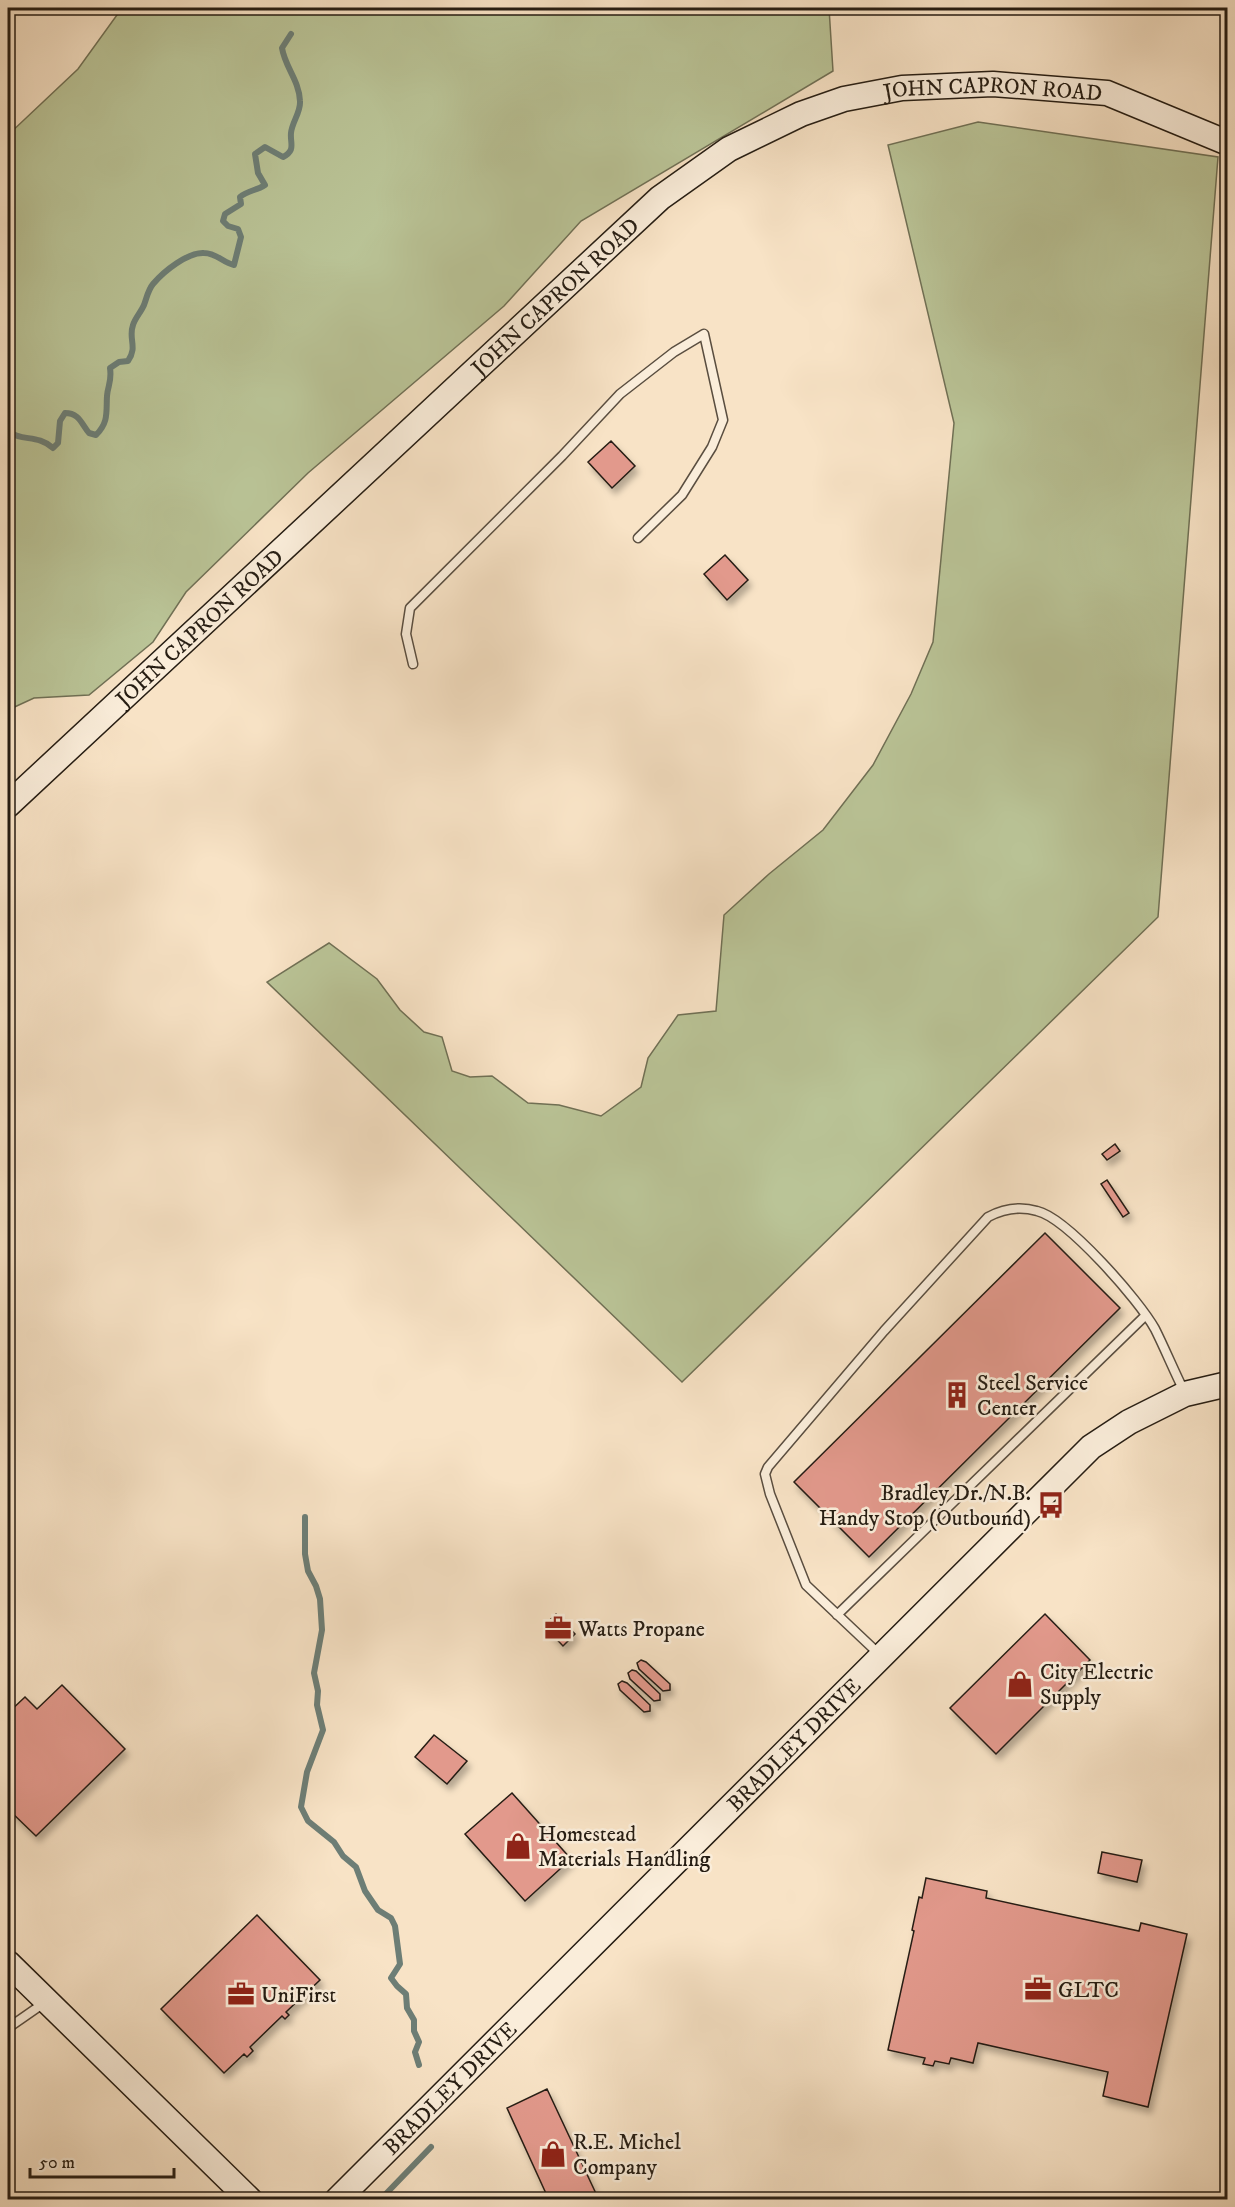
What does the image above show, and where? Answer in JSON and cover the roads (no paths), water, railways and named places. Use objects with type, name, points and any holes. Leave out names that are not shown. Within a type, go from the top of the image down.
[{"type":"street","name":"JOHN CAPRON ROAD","points":[[8,805],[660,198],[729,149],[801,114],[844,99],[902,88],[993,84],[1107,93],[1227,142]]},
{"type":"street","name":"BRADLEY DRIVE","points":[[337,2199],[1091,1447],[1129,1422],[1185,1394],[1227,1384]]},
{"type":"street","points":[[8,1963],[250,2199]]},
{"type":"lane","points":[[413,664],[406,634],[410,608],[620,394],[674,352],[704,334],[723,420],[712,447],[682,495],[638,538]]},
{"type":"lane","points":[[881,1656],[813,1592],[803,1578],[770,1494],[765,1474],[768,1467],[884,1331],[988,1216],[1009,1209],[1038,1211],[1053,1218],[1104,1264],[1146,1315],[1185,1394]]},
{"type":"lane","points":[[837,1615],[1146,1315]]},
{"type":"lane","points":[[8,2028],[47,2001]]},
{"type":"waterway","points":[[8,431],[41,441],[53,448],[58,443],[60,421],[65,413],[70,413],[82,422],[89,433],[96,435],[106,417],[110,368],[119,362],[128,361],[131,356],[133,325],[153,284],[177,263],[198,254],[213,255],[234,265],[241,237],[238,229],[228,226],[223,221],[225,214],[241,204],[240,197],[265,185],[258,173],[255,154],[265,147],[283,157],[290,152],[292,146],[291,133],[300,101],[282,48],[291,34]]},
{"type":"waterway","points":[[305,1517],[305,1554],[308,1571],[320,1599],[322,1630],[314,1673],[318,1691],[317,1705],[323,1730],[307,1772],[301,1807],[308,1821],[334,1842],[343,1856],[356,1867],[365,1891],[378,1910],[391,1918],[395,1926],[400,1964],[391,1978],[406,1994],[407,2008],[414,2020],[414,2031],[419,2042],[415,2052],[419,2065]]},
{"type":"waterway","points":[[380,2200],[431,2147]]},
{"type":"place","name":"Steel Service Center","points":[[957,1395]]},
{"type":"place","name":"Bradley Dr./N.B. Handy Stop (Outbound)","points":[[1051,1505]]},
{"type":"place","name":"Watts Propane","points":[[558,1628]]},
{"type":"place","name":"City Electric Supply","points":[[1020,1684]]},
{"type":"place","name":"Homestead Materials Handling","points":[[518,1846]]},
{"type":"place","name":"GLTC","points":[[1038,1989]]},
{"type":"place","name":"UniFirst","points":[[241,1994]]},
{"type":"place","name":"R.E. Michel Company","points":[[553,2154]]}]
